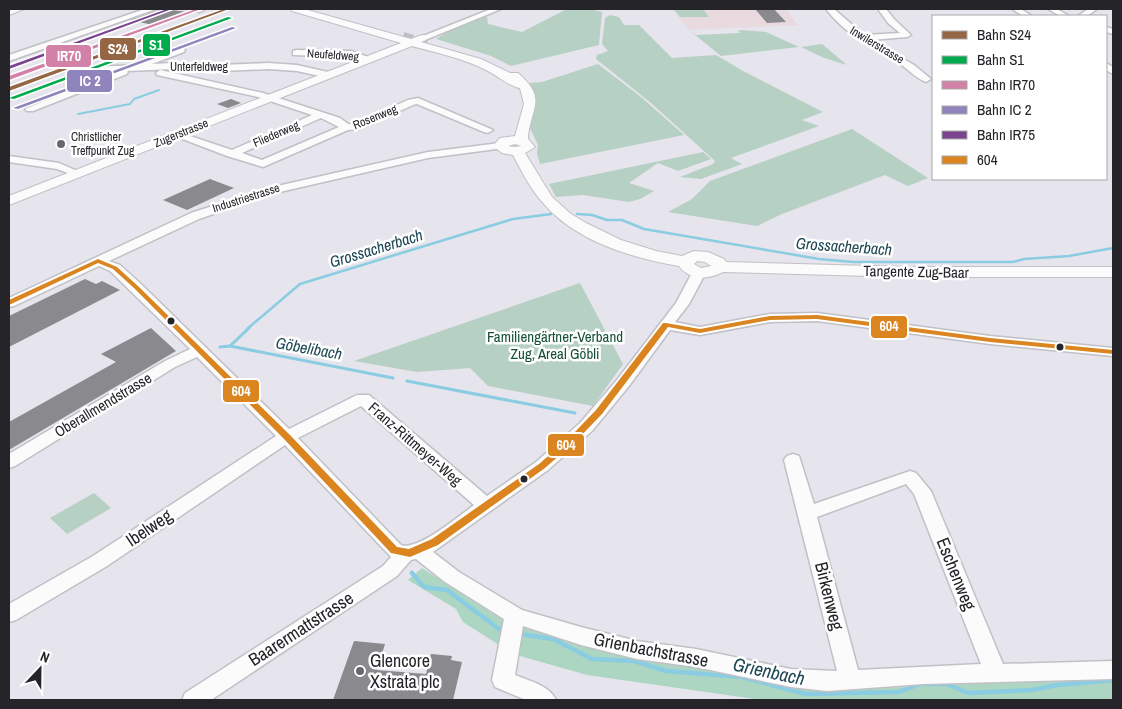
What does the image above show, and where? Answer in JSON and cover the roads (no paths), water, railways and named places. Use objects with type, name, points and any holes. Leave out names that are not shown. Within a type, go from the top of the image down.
[{"type":"main road","points":[[9,12],[19,9]]},
{"type":"main road","points":[[295,9],[417,41]]},
{"type":"main road","points":[[300,9],[417,41],[477,61],[522,85]]},
{"type":"main road","points":[[305,9],[330,17]]},
{"type":"main road","points":[[311,9],[492,63],[510,75],[522,85],[530,98],[527,120],[528,133],[535,146],[532,153],[532,169],[530,174]]},
{"type":"main road","name":"Zugerstrasse","points":[[9,201],[417,41]]},
{"type":"main road","points":[[520,146],[506,150],[503,144],[513,135],[521,110],[522,85]]},
{"type":"main road","points":[[527,120],[522,132],[520,146],[530,174],[548,200],[563,214],[603,237],[625,246],[692,267]]},
{"type":"main road","name":"Tangente Zug-Baar","points":[[692,267],[712,272],[719,266],[759,270],[1113,272]]},
{"type":"street","points":[[9,58],[152,9]]},
{"type":"street","points":[[190,9],[200,10]]},
{"type":"street","name":"Zugerstrasse","points":[[417,41],[497,9]]},
{"type":"street","name":"Inwilerstrasse","points":[[830,9],[848,28],[908,64],[926,79]]},
{"type":"street","points":[[862,38],[907,35],[891,21],[882,9]]},
{"type":"street","points":[[1052,9],[1063,15]]},
{"type":"street","points":[[30,109],[181,50]]},
{"type":"street","name":"Neufeldweg","points":[[296,53],[351,54],[370,59]]},
{"type":"street","name":"Unterfeldweg","points":[[68,68],[88,70],[173,66],[197,69],[268,66],[297,68],[329,75]]},
{"type":"street","points":[[137,67],[269,98],[336,120],[346,127]]},
{"type":"street","name":"Rosenweg","points":[[231,154],[263,164],[346,127],[356,127],[411,102],[418,101],[488,130]]},
{"type":"street","name":"Fliederweg","points":[[231,154],[321,115]]},
{"type":"street","points":[[177,135],[231,154]]},
{"type":"street","name":"Industriestrasse","points":[[9,303],[202,213],[274,189],[438,153],[503,144]]},
{"type":"street","points":[[9,159],[59,166],[78,174]]},
{"type":"street","points":[[98,261],[115,268],[127,279],[287,437]]},
{"type":"street","name":"Baarermattstrasse","points":[[193,700],[390,571],[412,552],[542,466],[586,427],[623,383],[666,326],[682,304],[692,267]]},
{"type":"street","points":[[666,326],[700,331],[770,318],[817,317],[990,340],[1113,352]]},
{"type":"street","name":"Oberallmendstrasse","points":[[9,462],[170,364],[199,350]]},
{"type":"street","name":"Franz-Rittmeyer-Weg","points":[[287,437],[363,399],[485,505]]},
{"type":"street","name":"Grienbachstrasse","points":[[287,437],[394,550],[412,552],[435,565],[513,626],[581,636],[637,650],[696,658],[791,678],[827,681],[1113,670]]},
{"type":"street","name":"Ibelweg","points":[[9,614],[100,561],[287,437]]},
{"type":"street","name":"Birkenweg","points":[[793,460],[850,679]]},
{"type":"street","name":"Eschenweg","points":[[808,513],[891,482],[910,477],[922,491],[996,674]]},
{"type":"street","points":[[513,626],[503,680],[538,695],[545,700]]},
{"type":"waterway","points":[[78,114],[130,104],[134,99],[159,90]]},
{"type":"waterway","name":"Grossacherbach","points":[[247,329],[300,284],[513,219],[551,214]]},
{"type":"waterway","name":"Grossacherbach","points":[[577,214],[592,215],[607,220],[622,220],[644,229],[819,259],[853,262],[1013,262],[1024,259],[1069,256],[1113,248]]},
{"type":"waterway","name":"Grossacherbach","points":[[230,346],[249,328]]},
{"type":"waterway","name":"Göbelibach","points":[[220,347],[230,346]]},
{"type":"waterway","name":"Göbelibach","points":[[230,346],[393,378]]},
{"type":"waterway","name":"Göbelibach","points":[[407,381],[575,413]]},
{"type":"waterway","name":"Grienbach","points":[[412,573],[424,587],[447,590],[499,629],[506,631]]},
{"type":"waterway","name":"Grienbach","points":[[519,634],[553,639],[592,659],[634,661],[666,671],[742,677],[806,694],[899,692],[920,684],[947,684],[968,693],[1032,690],[1058,685],[1113,680]]},
{"type":"tunnel","points":[[403,37],[431,45]]},
{"type":"tunnel","points":[[56,66],[68,68]]},
{"type":"rail line","name":"IR75","points":[[9,68],[170,9]]},
{"type":"rail line","name":"IR70","points":[[9,78],[199,9]]},
{"type":"rail line","name":"S24","points":[[9,89],[227,9]]},
{"type":"rail line","name":"S1","points":[[12,98],[230,18]]},
{"type":"place","name":"Christlicher Treffpunkt Zug","points":[[61,144]]},
{"type":"place","name":"Glencore Xstrata plc","points":[[360,671]]},
{"type":"park label","name":"Familiengärtner-Verband Zug, Areal Göbli","points":[[555,346]]}]
